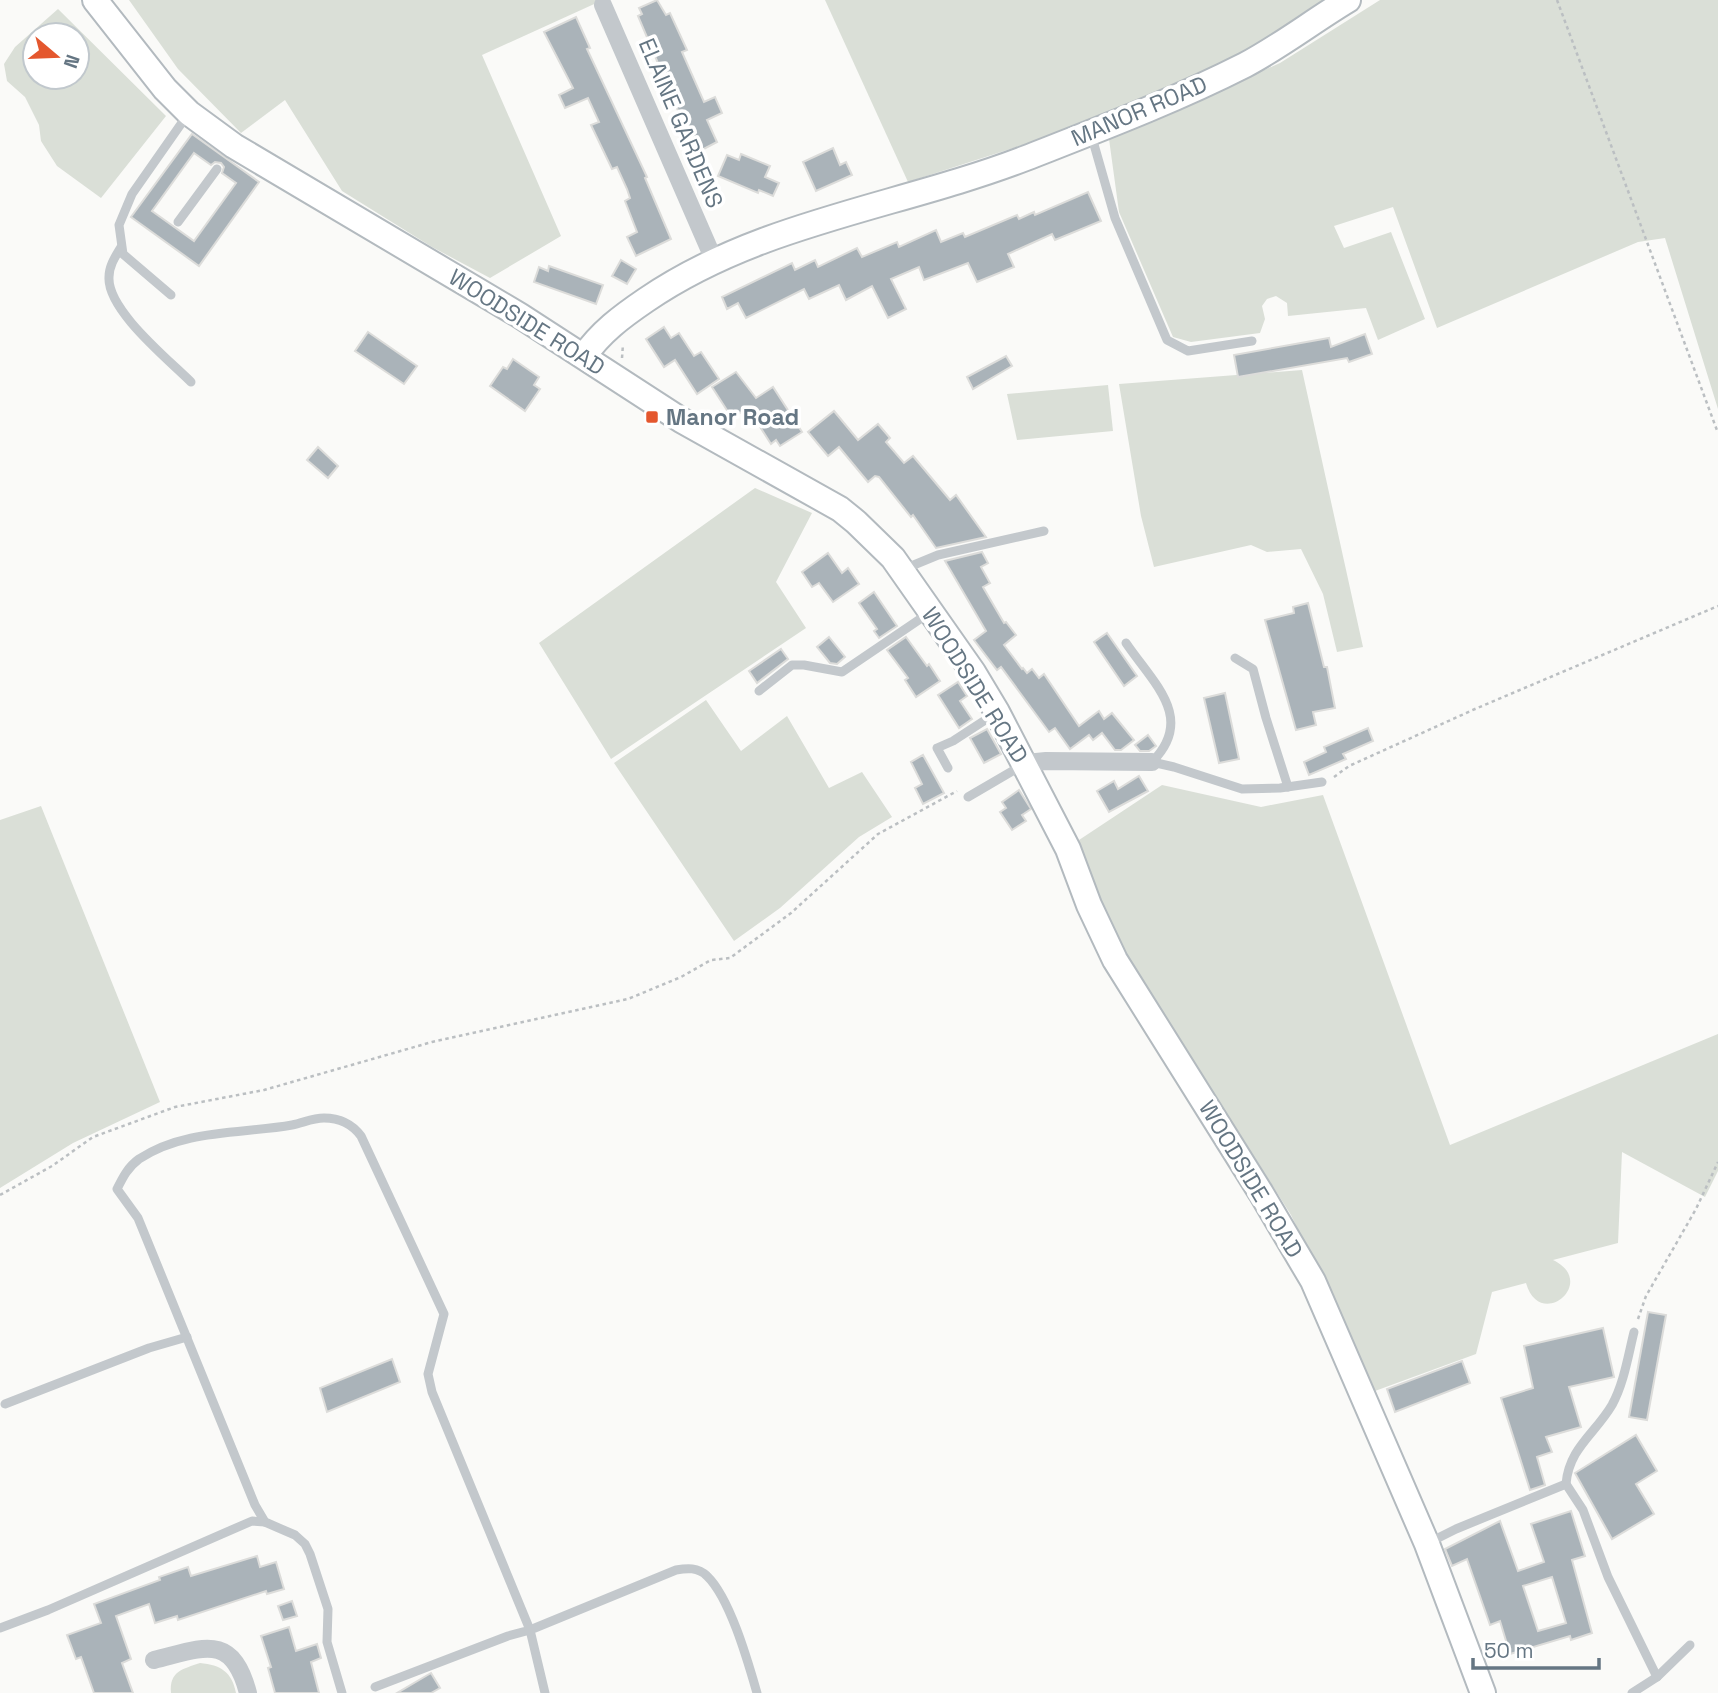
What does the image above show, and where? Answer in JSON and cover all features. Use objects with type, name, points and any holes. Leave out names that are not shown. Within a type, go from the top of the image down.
[{"type":"street","name":"WOODSIDE ROAD","points":[[95,0],[165,89],[232,149],[519,315],[681,420],[840,509],[881,545],[973,672],[997,712],[1026,763],[1068,849],[1115,960],[1313,1281],[1427,1544],[1483,1693]]},
{"type":"street","name":"MANOR ROAD","points":[[584,356],[597,338],[618,318],[714,260],[780,234],[865,207],[945,186],[1023,159],[1137,114],[1246,64],[1348,0]]},
{"type":"street","name":"ELAINE GARDENS","points":[[603,5],[714,260]]},
{"type":"street","points":[[1026,763],[1152,762]]},
{"type":"street","points":[[154,1660],[204,1648],[223,1652],[230,1656],[242,1671],[248,1693]]},
{"type":"lane","points":[[171,295],[122,254],[120,225],[132,194],[189,113]]},
{"type":"lane","points":[[1090,132],[1115,218],[1167,340],[1188,351],[1252,341]]},
{"type":"lane","points":[[178,222],[217,169]]},
{"type":"lane","points":[[121,247],[110,270],[111,292],[122,313],[191,382]]},
{"type":"lane","points":[[901,571],[938,555],[1044,531]]},
{"type":"lane","points":[[759,691],[792,665],[842,672],[931,612]]},
{"type":"lane","points":[[1126,643],[1168,704],[1172,719],[1172,730],[1165,749],[1152,762]]},
{"type":"lane","points":[[1235,658],[1253,669],[1288,787]]},
{"type":"lane","points":[[948,768],[937,748],[953,741],[997,712]]},
{"type":"lane","points":[[1152,762],[1242,789],[1322,782]]},
{"type":"lane","points":[[965,793],[1026,763]]},
{"type":"lane","points":[[265,1522],[255,1505],[138,1218],[117,1189],[127,1170],[155,1151],[189,1139],[292,1125],[323,1118],[343,1121],[353,1126],[367,1148],[444,1314],[428,1374],[432,1392],[530,1630],[545,1693]]},
{"type":"lane","points":[[1633,1332],[1623,1378],[1613,1403],[1600,1424],[1575,1452],[1567,1471],[1566,1484],[1583,1510],[1608,1577],[1657,1676]]},
{"type":"lane","points":[[5,1404],[149,1348],[187,1337]]},
{"type":"lane","points":[[1427,1544],[1456,1529],[1566,1484]]},
{"type":"lane","points":[[0,1628],[252,1521],[265,1522],[295,1535],[305,1544],[310,1554],[328,1609],[327,1642],[342,1693]]},
{"type":"lane","points":[[375,1686],[530,1630],[676,1570],[690,1568],[708,1576],[725,1602],[757,1693]]},
{"type":"lane","points":[[1632,1693],[1657,1676],[1690,1644]]},
{"type":"path","points":[[1557,0],[1718,433]]},
{"type":"path","points":[[623,336],[622,358],[632,388]]},
{"type":"path","points":[[1322,782],[1349,766],[1475,709],[1718,606]]},
{"type":"path","points":[[0,1195],[52,1166],[93,1137],[175,1107],[264,1090],[432,1042],[628,999],[681,977],[710,960],[730,958],[791,913],[878,834],[965,793]]},
{"type":"path","points":[[1633,1332],[1646,1296],[1696,1209],[1718,1162]]},
{"type":"shaded area","points":[[129,0],[603,0],[482,55],[561,236],[490,278],[432,247],[342,191],[285,100],[241,133],[178,69]]},
{"type":"shaded area","points":[[825,0],[1330,0],[1222,65],[1072,129],[908,182]]},
{"type":"shaded area","points":[[1380,0],[1718,0],[1718,409],[1665,238],[1638,242],[1437,328],[1393,207],[1334,226],[1344,248],[1391,232],[1425,319],[1378,340],[1366,308],[1288,316],[1287,303],[1276,296],[1267,299],[1262,306],[1265,319],[1260,333],[1191,342],[1173,337],[1119,212],[1109,139],[1280,63]]},
{"type":"shaded area","points":[[58,9],[70,21],[44,21]]},
{"type":"shaded area","points":[[21,42],[21,91],[91,91],[91,42],[166,116],[101,198],[57,166],[41,141],[39,125],[25,97],[7,81],[4,64]]},
{"type":"shaded area","points":[[1302,370],[1363,647],[1337,652],[1323,594],[1301,549],[1267,552],[1251,545],[1154,567],[1141,516],[1119,384]]},
{"type":"shaded area","points":[[1108,385],[1113,431],[1017,440],[1007,394]]},
{"type":"shaded area","points":[[755,488],[812,513],[776,582],[806,628],[611,759],[539,643]]},
{"type":"shaded area","points":[[706,700],[741,751],[787,716],[829,788],[862,772],[892,817],[859,837],[780,908],[734,941],[614,763]]},
{"type":"shaded area","points":[[1162,785],[1261,807],[1323,795],[1450,1145],[1718,1034],[1718,1171],[1705,1197],[1622,1152],[1618,1243],[1553,1260],[1566,1269],[1570,1280],[1568,1290],[1562,1298],[1553,1303],[1543,1303],[1533,1297],[1526,1283],[1492,1292],[1476,1354],[1375,1391],[1291,1215],[1111,931],[1079,840]]},
{"type":"shaded area","points":[[41,806],[160,1102],[73,1143],[0,1188],[0,820]]},
{"type":"shaded area","points":[[200,1663],[224,1671],[232,1680],[236,1693],[171,1693],[175,1675]]},
{"type":"building","points":[[657,0],[666,15],[670,13],[687,50],[682,52],[704,102],[715,97],[722,113],[707,120],[717,142],[696,153],[638,16],[642,14],[639,8]]},
{"type":"building","points":[[576,17],[590,48],[587,49],[647,177],[645,178],[671,239],[636,256],[627,237],[637,232],[625,201],[630,198],[617,167],[612,169],[591,125],[599,122],[588,98],[565,108],[559,95],[573,88],[544,32]]},
{"type":"building","points":[[192,134],[259,182],[199,266],[131,217]],"holes":[[[194,153],[211,165],[215,162],[221,163],[224,167],[222,173],[236,183],[194,241],[152,211]]]},
{"type":"building","points":[[833,148],[840,165],[846,162],[852,175],[816,191],[803,162]]},
{"type":"building","points":[[741,154],[770,166],[765,177],[779,183],[773,196],[759,190],[758,193],[718,176],[727,155],[739,160]]},
{"type":"building","points":[[1088,192],[1101,221],[1055,240],[1052,234],[1008,254],[1014,267],[977,282],[968,263],[924,280],[919,267],[891,279],[906,309],[888,318],[872,286],[846,300],[839,285],[809,299],[804,289],[746,318],[738,303],[727,309],[722,297],[792,263],[795,270],[815,260],[818,267],[857,248],[862,257],[897,242],[899,247],[936,230],[941,242],[963,233],[965,237],[1017,215],[1019,219],[1034,212],[1035,215]]},
{"type":"building","points":[[621,260],[636,269],[627,284],[612,276]]},
{"type":"building","points":[[549,266],[603,285],[596,304],[534,282],[539,267],[548,271]]},
{"type":"building","points":[[664,327],[671,338],[679,333],[694,356],[701,352],[719,379],[697,394],[675,360],[664,367],[646,339]]},
{"type":"building","points":[[368,332],[417,366],[404,384],[355,351]]},
{"type":"building","points":[[1365,334],[1372,354],[1349,362],[1347,358],[1238,377],[1234,355],[1329,338],[1331,347]]},
{"type":"building","points":[[1006,356],[1012,366],[973,389],[967,377]]},
{"type":"building","points":[[513,359],[539,377],[534,385],[540,389],[525,411],[490,386],[503,367],[507,369]]},
{"type":"building","points":[[736,372],[756,398],[773,387],[802,432],[780,446],[776,440],[771,444],[748,408],[732,418],[712,387]]},
{"type":"building","points":[[834,411],[858,440],[878,424],[890,438],[886,442],[904,463],[913,456],[950,500],[956,495],[986,537],[936,548],[913,515],[911,517],[879,477],[875,476],[868,482],[839,447],[828,456],[808,432]]},
{"type":"building","points":[[318,447],[338,466],[328,478],[307,460]]},
{"type":"building","points":[[982,552],[988,563],[981,567],[990,583],[983,587],[1004,623],[1006,622],[1016,635],[1004,645],[1027,673],[1032,669],[1039,678],[1044,674],[1079,726],[1099,711],[1104,719],[1112,713],[1134,740],[1121,750],[1115,750],[1102,733],[1093,740],[1089,735],[1070,749],[1055,728],[1049,732],[1001,667],[997,670],[974,640],[986,631],[945,561]]},
{"type":"building","points":[[828,553],[842,573],[848,568],[859,584],[833,602],[819,583],[812,587],[802,572]]},
{"type":"building","points":[[874,592],[897,626],[879,638],[874,631],[877,629],[859,603]]},
{"type":"building","points":[[1308,603],[1324,667],[1327,667],[1335,708],[1313,712],[1316,725],[1296,730],[1265,620],[1294,613],[1293,607]]},
{"type":"building","points":[[1107,633],[1137,676],[1124,686],[1094,642]]},
{"type":"building","points":[[829,637],[845,657],[837,664],[830,663],[817,647]]},
{"type":"building","points":[[906,637],[940,681],[916,697],[905,680],[908,678],[887,650]]},
{"type":"building","points":[[781,649],[788,659],[757,683],[749,671]]},
{"type":"building","points":[[958,682],[967,696],[960,701],[972,719],[959,728],[938,695]]},
{"type":"building","points":[[1225,693],[1239,759],[1219,763],[1204,698]]},
{"type":"building","points":[[1368,728],[1373,741],[1343,754],[1346,759],[1309,775],[1304,762],[1326,752],[1324,747]]},
{"type":"building","points":[[987,729],[1001,754],[984,763],[970,738]]},
{"type":"building","points":[[1148,735],[1156,746],[1149,751],[1140,751],[1135,745]]},
{"type":"building","points":[[923,755],[944,793],[923,804],[915,788],[922,784],[911,762]]},
{"type":"building","points":[[1139,776],[1148,791],[1109,812],[1097,791],[1114,781],[1118,789]]},
{"type":"building","points":[[1019,790],[1031,809],[1022,815],[1026,821],[1012,830],[1000,812],[1006,808],[1002,802]]},
{"type":"building","points":[[1648,1312],[1666,1315],[1647,1420],[1629,1417]]},
{"type":"building","points":[[1603,1328],[1614,1377],[1569,1387],[1581,1427],[1546,1437],[1552,1452],[1537,1457],[1545,1485],[1530,1490],[1501,1398],[1533,1388],[1524,1346]]},
{"type":"building","points":[[392,1359],[400,1382],[327,1412],[320,1388]]},
{"type":"building","points":[[1462,1361],[1470,1383],[1395,1412],[1387,1389]]},
{"type":"building","points":[[1636,1435],[1657,1471],[1636,1484],[1654,1514],[1612,1539],[1575,1473]]},
{"type":"building","points":[[1571,1511],[1585,1556],[1572,1560],[1592,1633],[1571,1640],[1570,1636],[1510,1654],[1500,1621],[1490,1625],[1467,1559],[1452,1566],[1445,1549],[1500,1521],[1518,1571],[1544,1562],[1531,1524]],"holes":[[[1552,1577],[1566,1623],[1538,1631],[1523,1586]]]},
{"type":"building","points":[[257,1556],[260,1567],[276,1562],[284,1589],[267,1594],[266,1591],[178,1620],[177,1616],[155,1623],[149,1604],[116,1616],[131,1659],[122,1663],[133,1693],[94,1693],[81,1657],[76,1659],[67,1635],[101,1623],[94,1604],[188,1567],[191,1576]]},
{"type":"building","points":[[292,1601],[297,1616],[283,1620],[278,1606]]},
{"type":"building","points":[[289,1627],[296,1651],[317,1644],[321,1658],[311,1662],[319,1693],[275,1693],[268,1668],[271,1667],[261,1636]]},
{"type":"building","points":[[431,1673],[440,1688],[431,1693],[397,1693]]},
{"type":"place","name":"Manor Road","points":[[652,417]]}]
